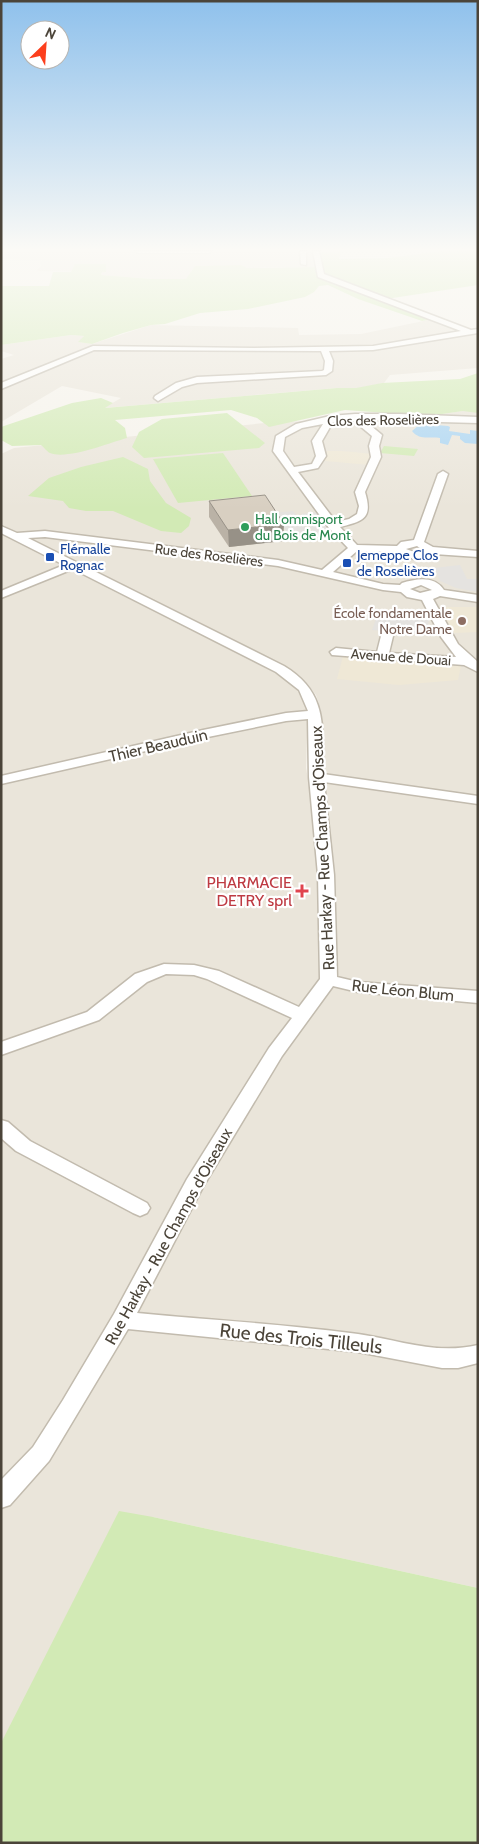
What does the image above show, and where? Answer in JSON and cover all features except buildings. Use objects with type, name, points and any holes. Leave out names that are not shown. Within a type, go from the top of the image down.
[{"type":"street","points":[[1,386],[93,348],[254,350],[372,348],[438,337]]},
{"type":"street","points":[[158,398],[179,385],[197,380],[323,373],[328,370],[329,361],[324,348]]},
{"type":"street","points":[[333,526],[353,521],[362,515],[364,506],[360,490],[376,457],[374,448],[377,435],[355,417]]},
{"type":"street","name":"Clos des Roselières","points":[[354,548],[333,526],[277,449],[280,437],[299,426],[330,419],[355,417],[478,420]]},
{"type":"street","points":[[292,470],[312,468],[316,465],[321,454],[317,441],[330,419]]},
{"type":"street","points":[[418,543],[443,474]]},
{"type":"street","name":"Rue Harkay - Rue Champs d'Oiseaux","points":[[1,529],[288,673],[308,693],[314,705],[315,714],[316,777],[326,875],[329,980],[270,1059],[194,1184],[122,1320],[41,1454],[1,1497]]},
{"type":"street","name":"Rue des Roselières","points":[[13,536],[45,534],[278,563],[383,587],[404,589]]},
{"type":"street","points":[[400,549],[405,544],[418,543],[428,547],[430,550],[478,554]]},
{"type":"street","points":[[324,574],[354,548],[400,549],[408,554],[438,589],[438,592]]},
{"type":"street","points":[[430,550],[425,554],[419,569],[406,585],[404,589],[407,593],[426,597],[438,592],[478,599]]},
{"type":"street","points":[[1,595],[74,565]]},
{"type":"street","name":"Avenue de Douai","points":[[426,597],[453,648],[478,668]]},
{"type":"street","points":[[382,655],[388,632]]},
{"type":"street","name":"Avenue de Douai","points":[[336,652],[445,661],[466,660]]},
{"type":"street","name":"Thier Beauduin","points":[[1,780],[203,734],[286,717],[315,714]]},
{"type":"street","points":[[316,777],[478,800]]},
{"type":"street","points":[[1,1049],[93,1016],[141,978],[164,969],[194,970],[213,975],[301,1015]]},
{"type":"street","name":"Rue Léon Blum","points":[[329,980],[358,987],[478,997]]},
{"type":"street","points":[[1,1127],[23,1146],[140,1208]]},
{"type":"street","name":"Rue des Trois Tilleuls","points":[[122,1320],[358,1343],[442,1359],[458,1360],[478,1354]]},
{"type":"shaded area","points":[[57,337],[83,337],[79,342],[92,344],[114,337],[478,337],[478,368],[390,375],[384,383],[359,388],[337,388],[104,408],[121,398],[62,386],[1,422],[1,359],[14,355],[1,351],[1,345]]},
{"type":"shaded area","points":[[478,409],[478,1588],[153,1517],[1,1743],[1,532],[281,674],[299,689],[308,706],[306,768],[315,818],[323,811],[321,710],[316,695],[307,684],[290,670],[260,654],[1,525],[1,454],[14,448],[275,422],[409,418]]},
{"type":"shaded area","points":[[327,451],[373,454],[369,465],[325,461]]},
{"type":"shaded area","points":[[293,511],[312,536],[306,537],[308,540],[294,541],[273,513]]},
{"type":"shaded area","points":[[318,512],[340,542],[333,542],[327,533],[315,534],[301,514]]},
{"type":"shaded area","points":[[460,565],[467,579],[478,579],[478,592],[456,588],[440,581],[434,568]]},
{"type":"shaded area","name":"École fondamentale Notre Dame","points":[[447,607],[478,607],[478,632],[454,633],[440,610]]},
{"type":"shaded area","points":[[377,616],[429,620],[426,634],[372,630]]},
{"type":"shaded area","points":[[343,656],[461,666],[458,680],[399,685],[337,679]]},
{"type":"green space","points":[[1,337],[57,337],[1,345]]},
{"type":"green space","points":[[83,337],[112,337],[92,344],[78,342]]},
{"type":"green space","points":[[478,373],[478,413],[463,411],[428,416],[345,410],[269,427],[257,418],[231,410],[115,420],[125,428],[127,438],[77,453],[57,455],[48,452],[41,445],[12,446],[1,440],[1,427],[72,403],[101,398],[113,403],[105,408],[337,388],[356,388],[382,383],[460,379]]},
{"type":"green space","points":[[227,413],[265,443],[259,448],[144,458],[132,447],[139,432],[162,419]]},
{"type":"green space","points":[[384,446],[418,449],[414,456],[380,453]]},
{"type":"green space","points":[[223,453],[252,496],[178,503],[153,459]]},
{"type":"green space","points":[[123,457],[148,469],[150,481],[166,503],[191,518],[189,526],[181,533],[161,531],[113,511],[86,511],[69,508],[63,501],[28,496],[49,478],[81,467]]},
{"type":"green space","points":[[119,1511],[478,1588],[478,1843],[1,1843],[1,1743]]},
{"type":"water","points":[[424,424],[448,426],[450,427],[449,431],[470,434],[470,430],[478,431],[478,444],[465,443],[460,439],[460,436],[452,435],[448,445],[440,443],[440,438],[421,437],[412,431]]},
{"type":"place","name":"Hall omnisport du Bois de Mont","points":[[245,527]]},
{"type":"place","name":"Flémalle Rognac","points":[[50,557]]},
{"type":"place","name":"Jemeppe Clos de Roselières","points":[[347,563]]},
{"type":"place","name":"École fondamentale Notre Dame","points":[[462,621]]},
{"type":"place","name":"PHARMACIE DETRY sprl","points":[[302,891]]}]
